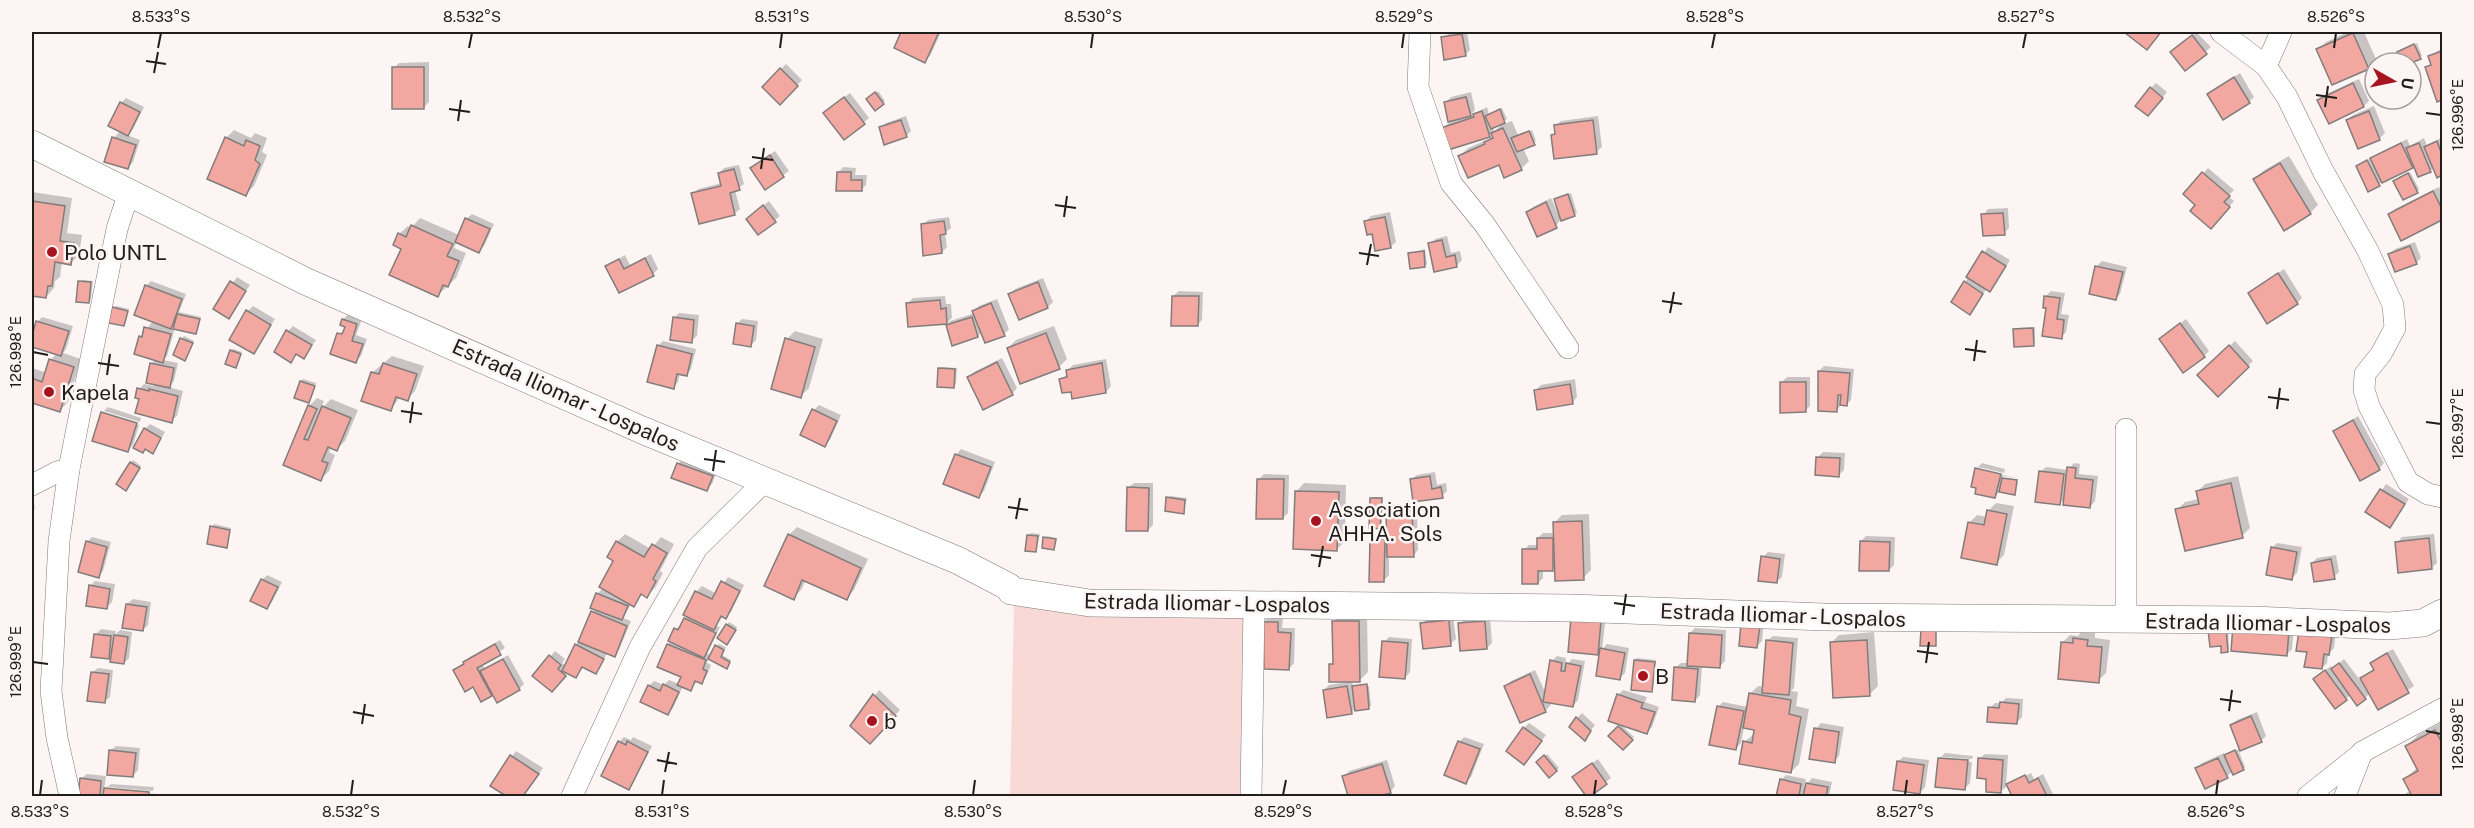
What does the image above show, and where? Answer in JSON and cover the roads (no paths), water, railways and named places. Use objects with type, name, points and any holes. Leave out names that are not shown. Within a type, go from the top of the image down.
[{"type":"street","points":[[1420,32],[1418,87],[1451,183],[1485,225],[1568,348]]},
{"type":"street","points":[[2221,32],[2266,66],[2287,97],[2323,171],[2368,251],[2393,305],[2395,328],[2381,354],[2365,374],[2364,390],[2369,406],[2408,482],[2428,494],[2442,498]]},
{"type":"street","points":[[2266,66],[2281,32]]},
{"type":"street","name":"Estrada Iliomar - Lospalos","points":[[32,144],[305,281],[642,430],[957,561],[1008,587],[1011,591],[1090,603],[1571,608],[1824,617],[2126,621],[2253,620],[2389,626],[2423,623],[2442,613]]},
{"type":"street","points":[[70,796],[57,738],[51,691],[59,541],[69,469],[117,229],[129,192]]},
{"type":"street","points":[[2126,429],[2126,621]]},
{"type":"street","points":[[32,485],[57,472],[69,469]]},
{"type":"street","points":[[572,796],[640,647],[697,548],[766,480]]},
{"type":"street","points":[[1251,796],[1254,604]]},
{"type":"street","points":[[2308,796],[2362,752],[2442,709]]},
{"type":"street","points":[[2345,796],[2362,752]]},
{"type":"place","name":"Polo UNTL","points":[[52,252]]},
{"type":"place","name":"Kapela","points":[[49,392]]},
{"type":"place","name":"Association AHHA. Sols","points":[[1316,521]]},
{"type":"place","name":"B","points":[[1643,676]]},
{"type":"place","name":"b","points":[[872,721]]}]
